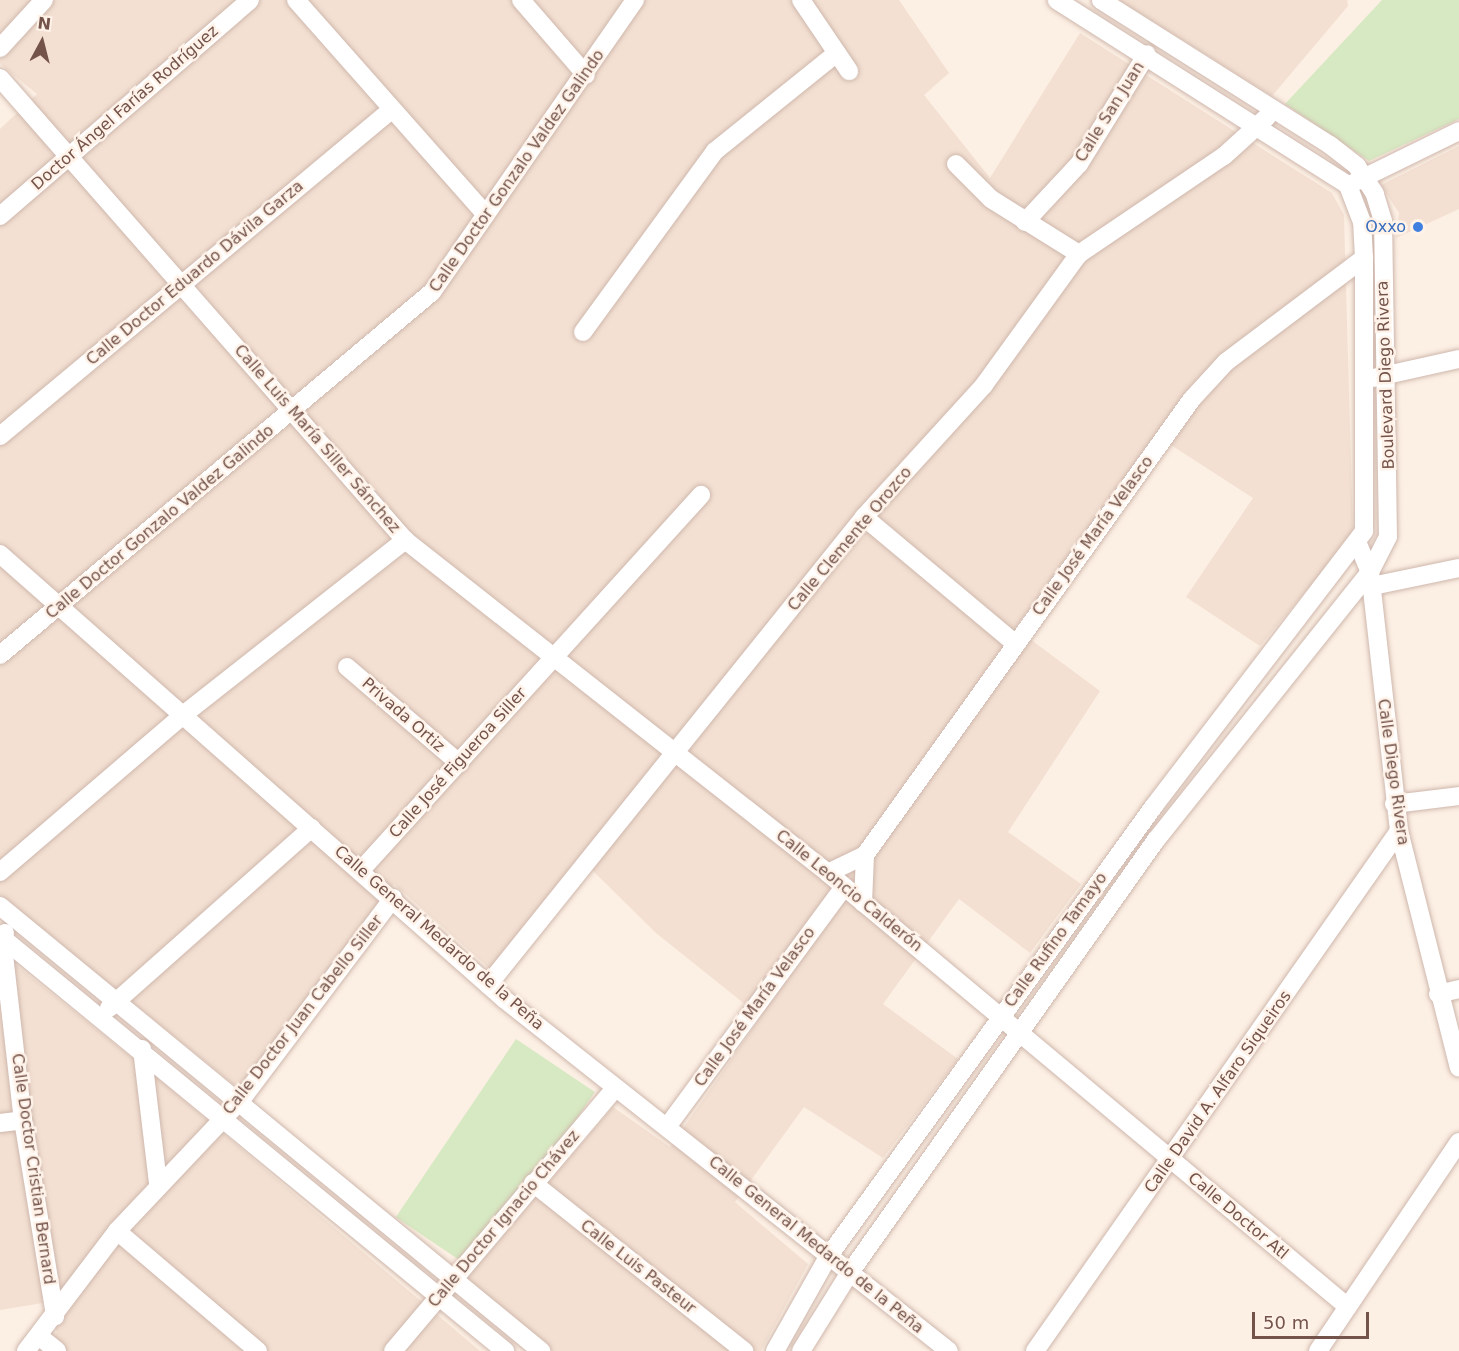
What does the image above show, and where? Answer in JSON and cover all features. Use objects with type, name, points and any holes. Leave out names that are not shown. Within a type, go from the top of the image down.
[{"type":"street","points":[[0,48],[44,0]]},
{"type":"street","name":"Doctor Ángel Farías Rodríguez","points":[[0,216],[250,0]]},
{"type":"street","points":[[296,0],[390,111],[485,214]]},
{"type":"street","points":[[521,0],[586,75]]},
{"type":"street","name":"Calle Doctor Gonzalo Valdez Galindo","points":[[0,655],[292,412],[432,292],[485,214],[586,75],[635,0]]},
{"type":"street","points":[[801,0],[849,71]]},
{"type":"street","points":[[1057,0],[1147,54],[1348,185],[1459,131]]},
{"type":"street","points":[[1095,23],[1108,2],[1346,156],[1365,177]]},
{"type":"street","points":[[583,332],[715,151],[837,52]]},
{"type":"street","name":"Calle San Juan","points":[[1025,222],[1079,164],[1147,54]]},
{"type":"street","name":"Calle Luis María Siller Sánchez","points":[[0,78],[182,282],[405,540],[678,752]]},
{"type":"street","name":"Calle Clemente Orozco","points":[[488,985],[678,752],[864,517],[984,385],[1079,254],[1224,156],[1275,109]]},
{"type":"street","name":"Calle Doctor Eduardo Dávila Garza","points":[[0,435],[390,111]]},
{"type":"street","points":[[956,164],[991,199],[1079,254]]},
{"type":"street","name":"Boulevard Diego Rivera","points":[[1365,177],[1383,221],[1383,377],[1391,514],[1382,555],[1371,579]]},
{"type":"street","name":"Boulevard Diego Rivera","points":[[1348,185],[1362,222],[1364,258],[1360,380],[1366,511],[1358,544]]},
{"type":"street","name":"Calle José María Velasco","points":[[828,873],[865,855],[1192,399],[1226,362],[1364,258]]},
{"type":"street","points":[[1360,380],[1383,377],[1459,359]]},
{"type":"street","name":"Calle José Figueroa Siller","points":[[362,869],[701,495]]},
{"type":"street","points":[[864,517],[1016,644]]},
{"type":"street","points":[[0,872],[183,715],[405,540]]},
{"type":"street","name":"Calle Diego Rivera","points":[[1358,544],[1371,579],[1394,804],[1399,831],[1438,994],[1459,1068]]},
{"type":"street","name":"Calle Rufino Tamayo","points":[[775,1351],[828,1257],[1000,1018],[1219,719],[1358,544]]},
{"type":"street","name":"Calle General Medardo de la Peña","points":[[0,554],[312,828],[362,869],[488,985],[849,1274],[949,1351]]},
{"type":"street","points":[[1371,579],[1459,568]]},
{"type":"street","name":"Calle Rufino Tamayo","points":[[801,1351],[849,1274],[1156,840],[1371,579]]},
{"type":"street","name":"Privada Ortiz","points":[[346,667],[459,763]]},
{"type":"street","name":"Calle Leoncio Calderón","points":[[678,752],[828,873],[1018,1033]]},
{"type":"street","points":[[1394,804],[1459,796]]},
{"type":"street","points":[[102,1016],[117,999],[312,828]]},
{"type":"street","name":"Calle David A. Alfaro Siqueiros","points":[[1035,1351],[1399,831]]},
{"type":"street","points":[[863,903],[865,855]]},
{"type":"street","name":"Calle José María Velasco","points":[[667,1126],[844,887]]},
{"type":"street","name":"Calle Doctor Juan Cabello Siller","points":[[26,1351],[40,1337],[117,1231],[158,1184],[241,1100],[393,898]]},
{"type":"street","points":[[0,906],[241,1100],[541,1351]]},
{"type":"street","points":[[17,919],[1,937],[226,1117],[506,1351]]},
{"type":"street","name":"Calle Doctor Cristian Bernard","points":[[1,937],[23,1120],[55,1316]]},
{"type":"street","points":[[1438,994],[1459,989]]},
{"type":"street","name":"Calle Doctor Atl","points":[[1018,1033],[1348,1307]]},
{"type":"street","points":[[142,1049],[158,1184]]},
{"type":"street","name":"Calle Doctor Ignacio Chávez","points":[[393,1351],[532,1183],[615,1088]]},
{"type":"street","points":[[0,1123],[23,1120]]},
{"type":"street","points":[[1318,1351],[1459,1142]]},
{"type":"street","name":"Calle Luis Pasteur","points":[[532,1183],[744,1351]]},
{"type":"street","points":[[117,1231],[258,1351]]},
{"type":"street","points":[[40,1337],[57,1351]]},
{"type":"shaded area","points":[[0,0],[899,0],[949,73],[924,95],[990,178],[1080,33],[1332,193],[1344,215],[1353,534],[1260,646],[1186,597],[1253,498],[1157,436],[1015,628],[1100,691],[1008,832],[1081,884],[1030,953],[959,899],[883,1004],[958,1059],[883,1158],[804,1107],[735,1202],[808,1264],[761,1351],[552,1351],[466,1279],[613,1107],[670,1147],[761,1017],[656,933],[585,863],[490,969],[394,884],[238,1088],[0,895],[0,129],[37,94],[0,64]]},
{"type":"shaded area","points":[[1119,0],[1347,0],[1348,6],[1272,96]]},
{"type":"shaded area","points":[[1459,146],[1459,209],[1396,238],[1399,213],[1381,185]]},
{"type":"shaded area","points":[[0,952],[162,1082],[480,1351],[42,1351],[57,1332],[43,1303],[0,1310]]},
{"type":"green space","points":[[1382,0],[1459,0],[1459,119],[1369,161],[1285,104]]},
{"type":"green space","points":[[516,1039],[595,1092],[475,1270],[396,1217]]},
{"type":"place","name":"Oxxo","points":[[1418,227]]}]
